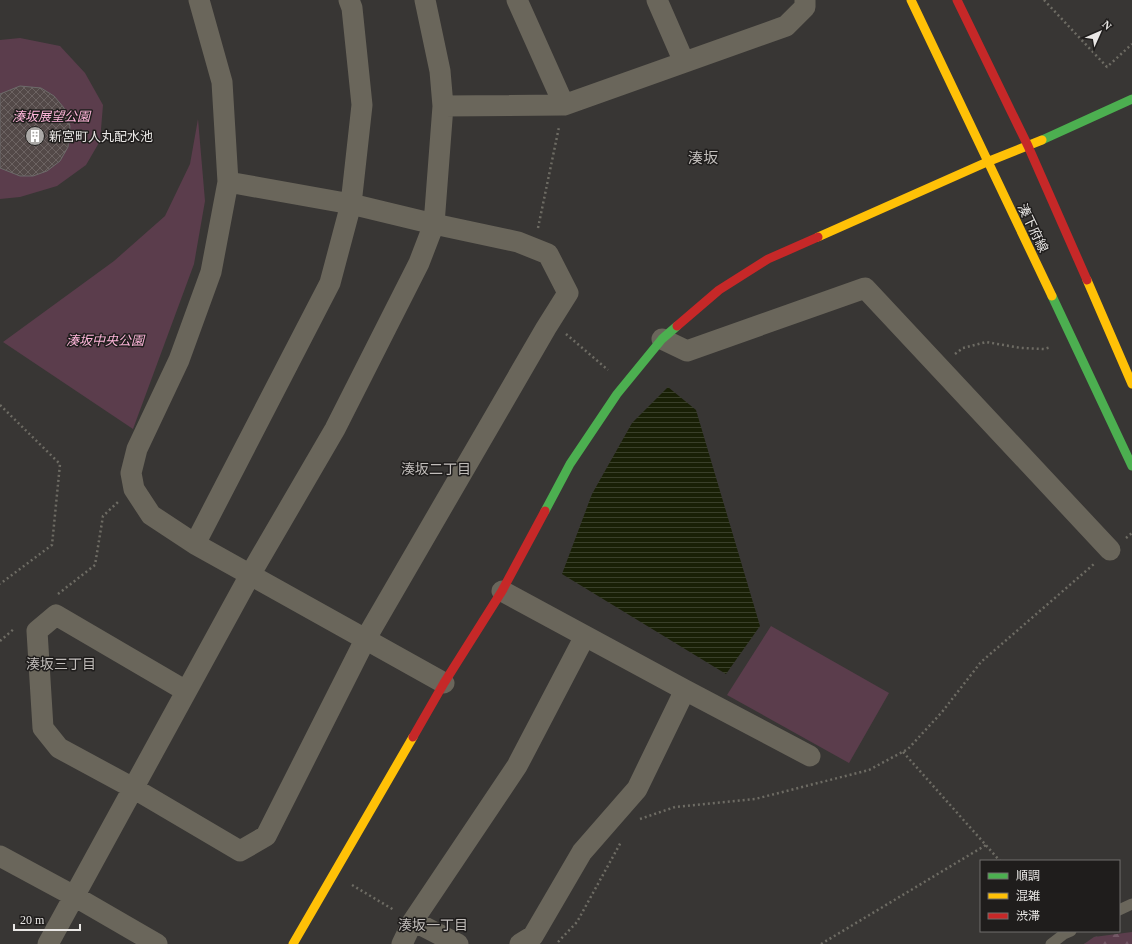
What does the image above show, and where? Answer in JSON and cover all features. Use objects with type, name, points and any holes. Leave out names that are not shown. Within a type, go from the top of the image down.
[{"type":"street","points":[[199,0],[222,82],[228,182],[211,272],[179,360],[137,449],[131,473],[134,489],[152,515],[195,544],[444,683]]},
{"type":"street","points":[[195,544],[330,283],[351,204],[362,105],[352,8],[349,0]]},
{"type":"street","points":[[48,944],[250,575],[335,430],[419,263],[434,224],[443,106],[440,71],[425,0]]},
{"type":"street","points":[[517,0],[564,105]]},
{"type":"street","points":[[657,0],[684,62]]},
{"type":"street","points":[[443,106],[564,105],[786,26],[805,7],[804,0]]},
{"type":"street","name":"湊下府線","points":[[911,0],[1132,466]]},
{"type":"street","name":"湊下府線","points":[[957,0],[1028,146],[1132,384]]},
{"type":"street","points":[[293,944],[444,683],[502,591],[570,464],[617,394],[662,339],[719,290],[768,259],[1132,99]]},
{"type":"street","points":[[186,691],[56,615],[37,631],[43,728],[59,748],[133,788],[240,851],[266,836],[365,640],[568,293],[548,254],[518,242],[351,204],[228,182]]},
{"type":"street","points":[[662,339],[687,351],[866,288],[1110,550]]},
{"type":"street","points":[[502,591],[810,756]]},
{"type":"street","points":[[402,944],[413,921],[517,766],[585,636]]},
{"type":"street","points":[[520,944],[533,936],[582,852],[637,789],[685,690]]},
{"type":"street","points":[[0,856],[74,896],[157,944]]},
{"type":"street","points":[[413,921],[458,944]]},
{"type":"lane","points":[[1120,910],[1132,904]]},
{"type":"lane","points":[[1051,944],[1069,932]]},
{"type":"path","points":[[1044,0],[1107,67],[1132,44]]},
{"type":"path","points":[[534,248],[564,105]]},
{"type":"path","points":[[551,321],[625,385]]},
{"type":"path","points":[[938,366],[963,348],[986,342],[1021,348],[1044,349],[1072,340]]},
{"type":"path","points":[[0,405],[60,464],[52,544],[0,584]]},
{"type":"path","points":[[53,598],[95,565],[103,516],[134,489]]},
{"type":"path","points":[[0,641],[18,626]]},
{"type":"path","points":[[903,752],[999,860]]},
{"type":"path","points":[[821,944],[986,845]]},
{"type":"path","points":[[334,873],[413,921]]},
{"type":"green space","name":"湊坂展望公園","points":[[20,38],[60,46],[85,73],[103,105],[100,141],[86,165],[57,186],[20,197],[0,199],[0,40]]},
{"type":"green space","name":"湊坂中央公園","points":[[198,119],[205,201],[194,264],[133,429],[3,342],[114,261],[165,216],[190,164]]},
{"type":"green space","points":[[771,626],[889,693],[849,763],[727,695]]},
{"type":"green space","points":[[1132,932],[1132,944],[1084,944],[1094,937]]},
{"type":"shaded area","points":[[668,387],[696,410],[760,626],[726,674],[562,574],[592,494],[632,423]]},
{"type":"building","name":"新宮町人丸配水池","points":[[20,86],[41,88],[54,96],[64,108],[70,126],[68,147],[60,161],[47,171],[33,176],[20,176],[0,168],[0,94]]},
{"type":"traffic: fast","points":[[1042,140],[1132,99]]},
{"type":"traffic: fast","points":[[1052,296],[1132,466]]},
{"type":"traffic: fast","points":[[545,511],[570,464],[617,394],[662,339],[677,326]]},
{"type":"traffic: slow","points":[[911,0],[1052,296]]},
{"type":"traffic: slow","points":[[818,237],[987,162],[1042,140]]},
{"type":"traffic: slow","points":[[1087,280],[1132,384]]},
{"type":"traffic: slow","points":[[293,944],[413,737]]},
{"type":"traffic: jam","points":[[957,0],[1028,146],[1087,280]]},
{"type":"traffic: jam","points":[[677,326],[719,290],[768,259],[818,237]]},
{"type":"traffic: jam","points":[[413,737],[444,683],[502,591],[545,511]]},
{"type":"place","name":"新宮町人丸配水池","points":[[35,136]]},
{"type":"district","name":"湊坂","points":[[703,158]]},
{"type":"district","name":"湊坂二丁目","points":[[436,469]]},
{"type":"district","name":"湊坂三丁目","points":[[61,664]]},
{"type":"district","name":"湊坂一丁目","points":[[433,925]]}]
